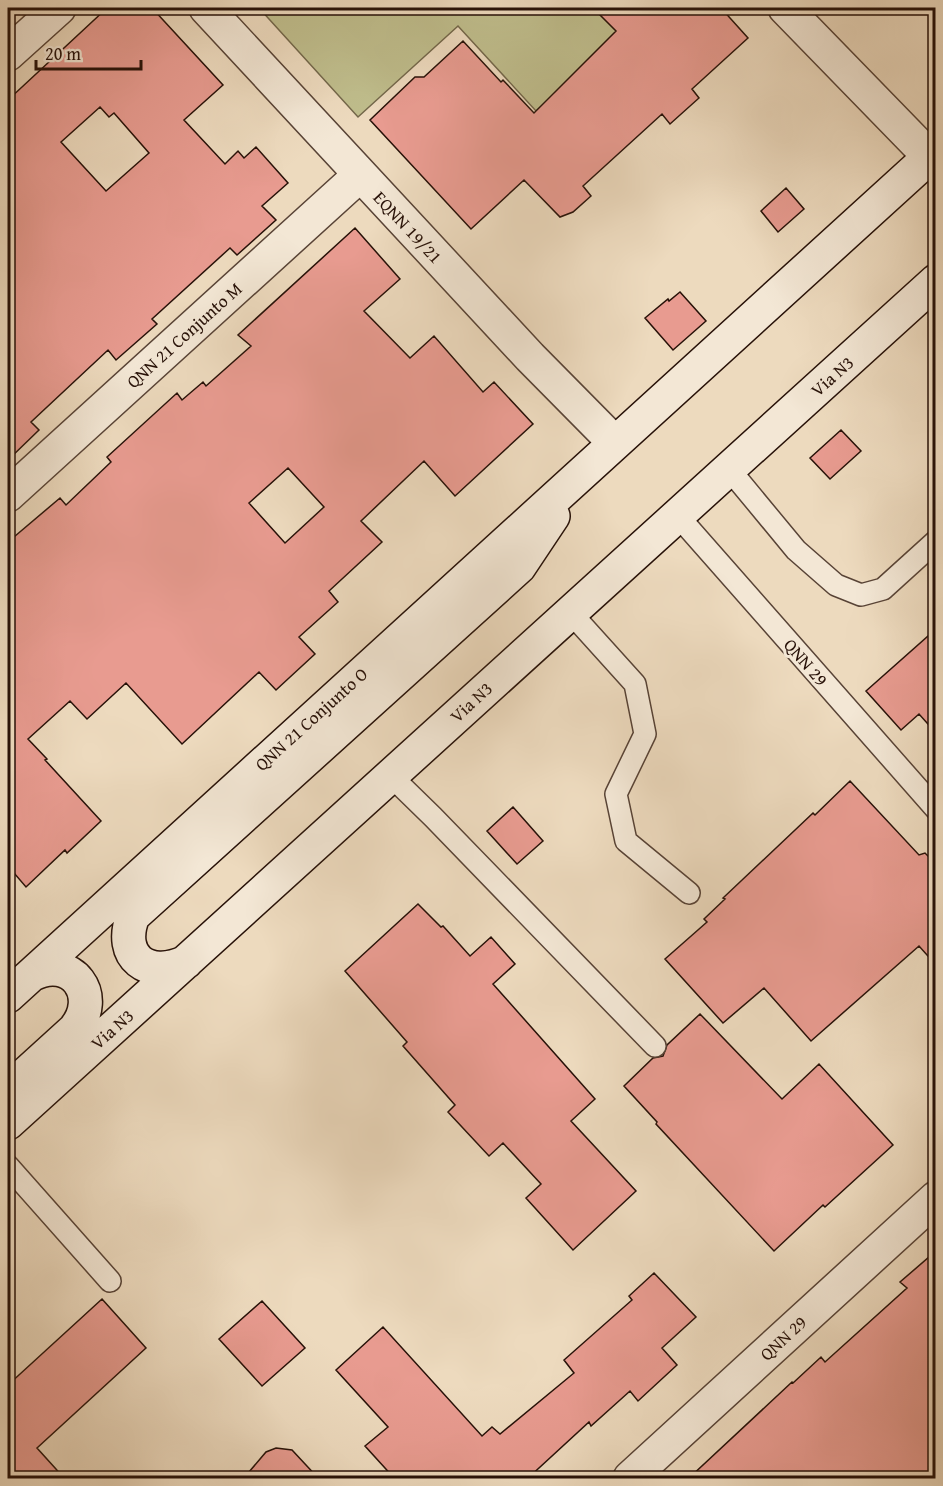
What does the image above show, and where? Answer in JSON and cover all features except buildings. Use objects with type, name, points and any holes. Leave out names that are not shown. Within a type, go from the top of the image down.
[{"type":"main road","points":[[8,54],[59,8]]},
{"type":"main road","name":"EQNN 19/21","points":[[206,8],[530,357],[615,442]]},
{"type":"main road","points":[[615,442],[932,153],[785,8]]},
{"type":"main road","name":"QNN 21 Conjunto M","points":[[8,495],[360,175]]},
{"type":"main road","name":"Via N3","points":[[8,1123],[936,281]]},
{"type":"main road","name":"QNN 21 Conjunto O","points":[[19,985],[615,442]]},
{"type":"main road","points":[[186,963],[162,970],[151,968],[140,962],[133,954],[128,942],[128,928],[133,916],[519,567],[586,467]]},
{"type":"main road","points":[[8,1090],[74,1030],[83,1020],[87,1008],[86,994],[80,982],[72,974],[52,968],[41,969],[19,985]]},
{"type":"main road","name":"QNN 29","points":[[630,1479],[936,1198]]},
{"type":"lane","points":[[729,469],[796,550],[836,585],[861,595],[883,589],[936,541]]},
{"type":"lane","name":"QNN 29","points":[[678,516],[936,809]]},
{"type":"lane","points":[[570,612],[635,684],[645,734],[616,794],[626,841],[689,892]]},
{"type":"lane","points":[[391,776],[655,1046]]},
{"type":"lane","points":[[8,1166],[110,1281]]},
{"type":"shaded area","points":[[259,8],[598,8],[621,33],[536,111],[458,26],[358,117]]}]
